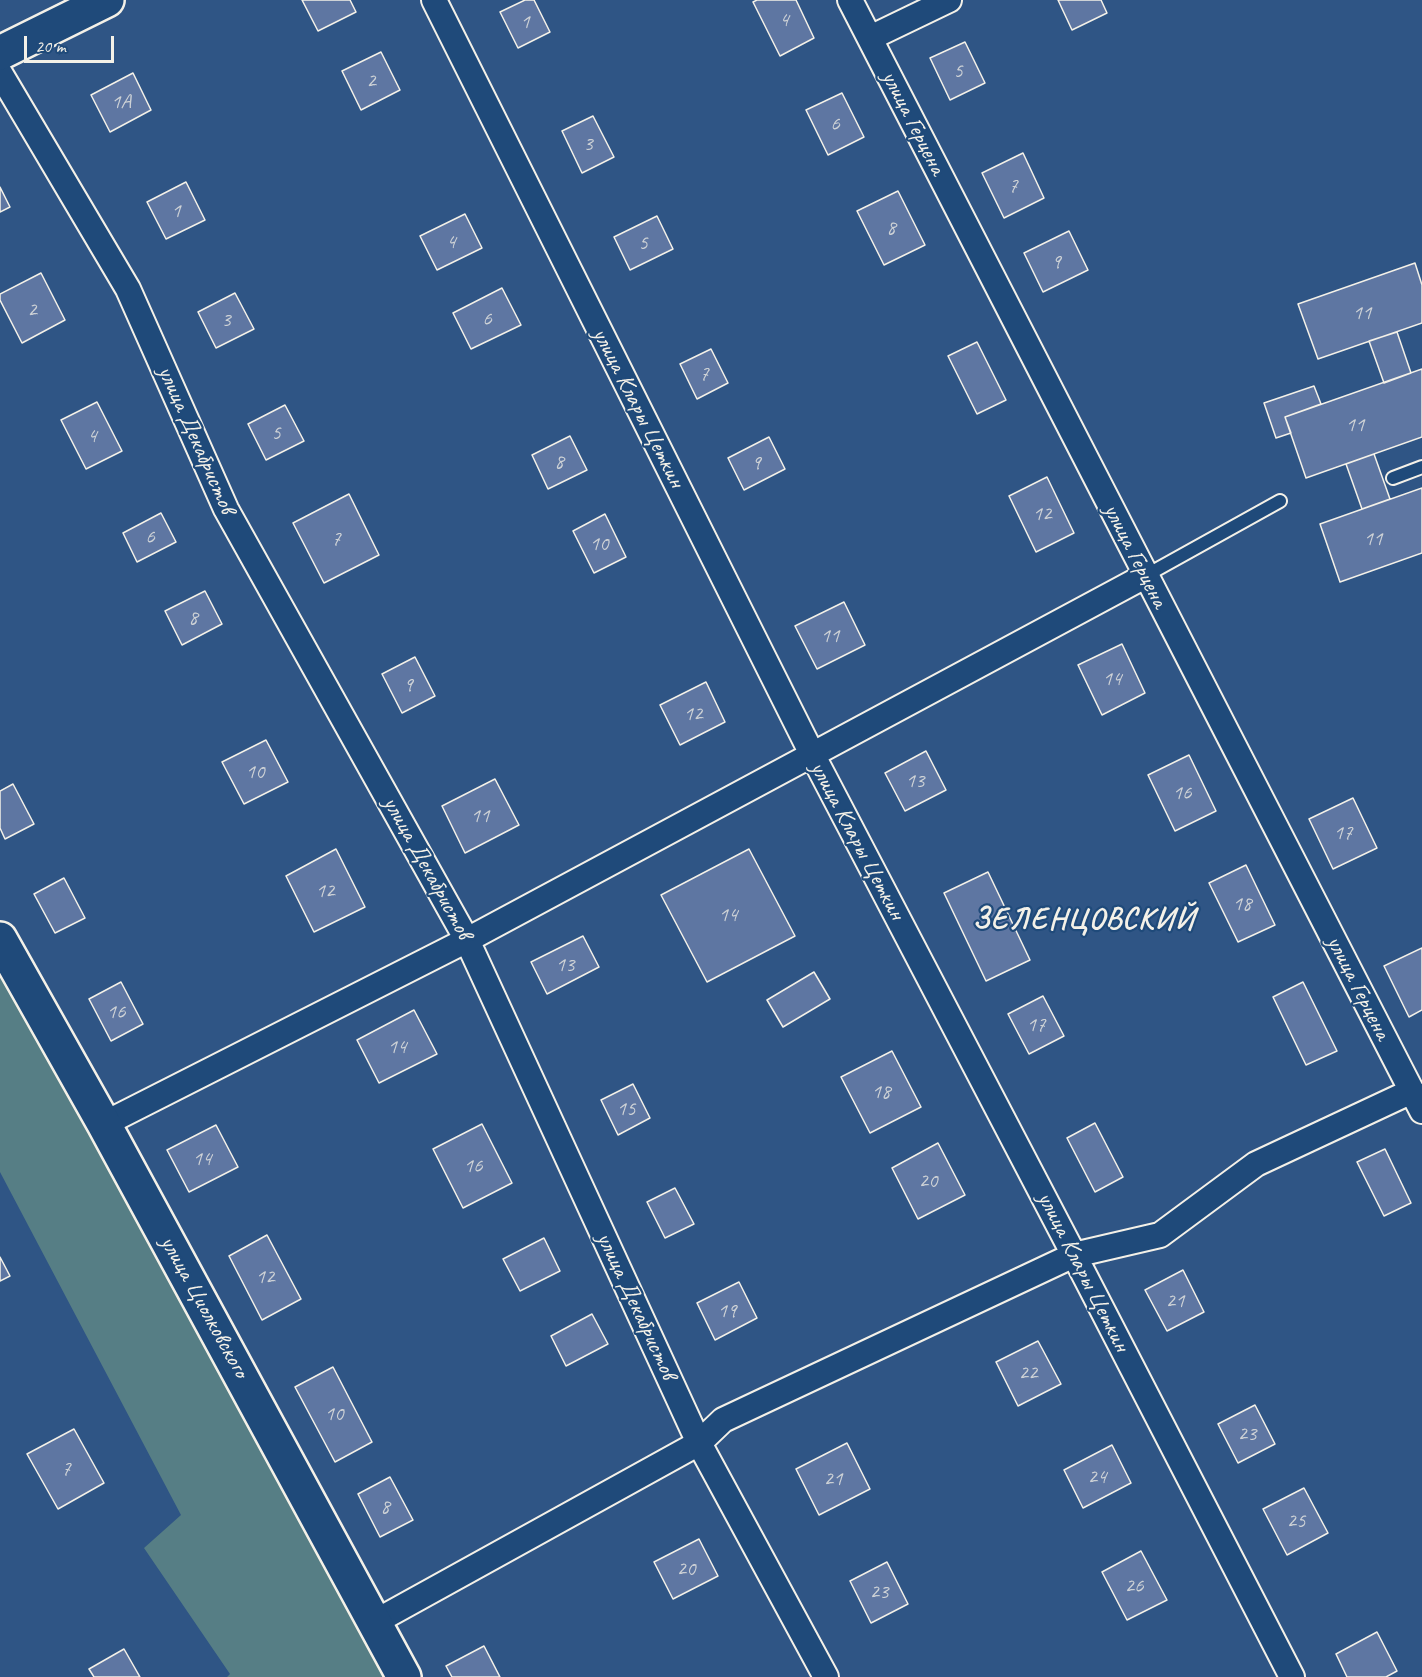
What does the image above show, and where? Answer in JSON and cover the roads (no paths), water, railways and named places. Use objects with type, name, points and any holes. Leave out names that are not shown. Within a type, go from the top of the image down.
[{"type":"main road","points":[[0,53],[108,0]]},
{"type":"main road","name":"улица Циолковского","points":[[0,939],[104,1124],[404,1677]]},
{"type":"street","name":"улица Клары Цеткин","points":[[434,0],[812,754],[1292,1677]]},
{"type":"street","name":"улица Герцена","points":[[850,0],[1417,1101]]},
{"type":"street","points":[[870,38],[949,0]]},
{"type":"street","name":"улица Декабристов","points":[[0,73],[128,289],[226,509],[467,940],[699,1443],[826,1677]]},
{"type":"street","points":[[104,1124],[467,940],[1145,576]]},
{"type":"street","points":[[375,1622],[699,1443],[723,1420],[1074,1255],[1160,1235],[1256,1164],[1417,1101]]},
{"type":"lane","points":[[1393,478],[1422,467]]},
{"type":"lane","points":[[1145,576],[1280,501]]},
{"type":"district","name":"ЗЕЛЕНЦОВСКИЙ","points":[[1084,920]]}]
